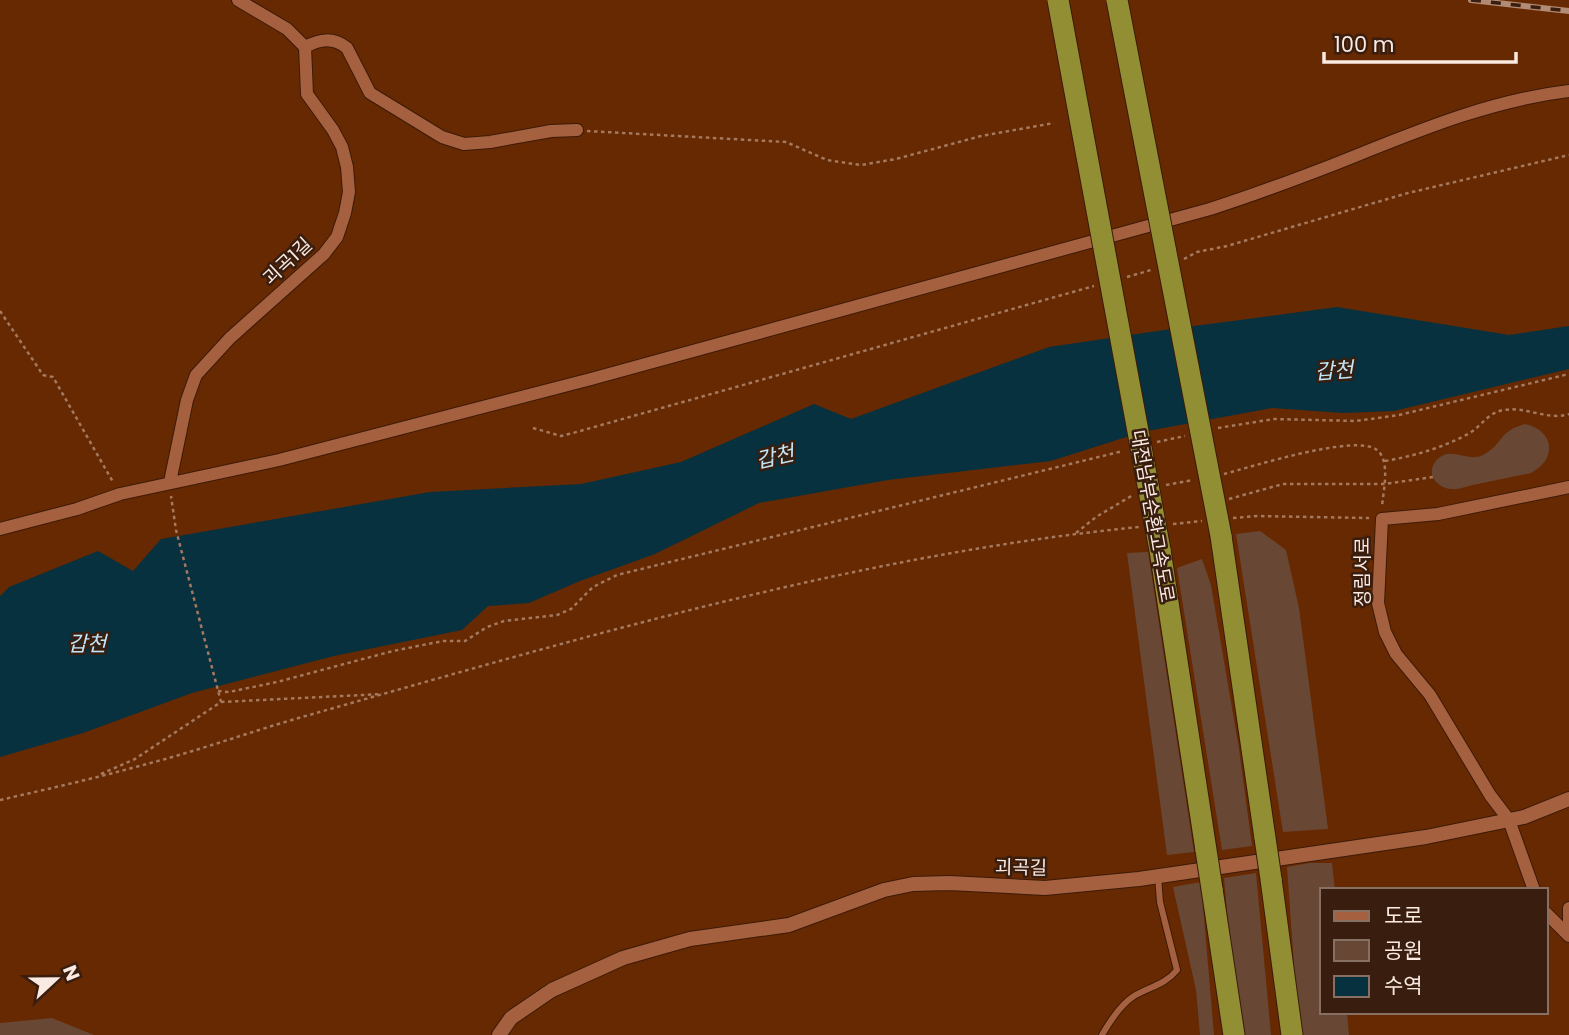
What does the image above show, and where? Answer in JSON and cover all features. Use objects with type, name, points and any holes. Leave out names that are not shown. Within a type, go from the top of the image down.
[{"type":"highway","name":"대전남부순환고속도로","points":[[1058,0],[1160,550],[1234,1035]]},
{"type":"highway","points":[[1117,0],[1226,527],[1292,1035]]},
{"type":"street","points":[[245,2],[287,29],[305,47],[319,40],[341,43],[347,48],[370,93],[442,137],[464,144],[551,131],[577,130]]},
{"type":"street","name":"괴곡1길","points":[[170,482],[187,400],[196,375],[230,338],[324,254],[337,237],[345,213],[349,192],[347,167],[342,147],[333,130],[307,94],[305,47]]},
{"type":"street","points":[[0,529],[77,509],[120,494],[279,460],[592,379],[1197,212],[1270,189],[1425,127],[1484,108],[1569,90]]},
{"type":"street","name":"정림서로","points":[[1533,888],[1509,820],[1483,784],[1430,695],[1396,654],[1385,632],[1378,603],[1382,519],[1438,514],[1569,487]]},
{"type":"street","name":"괴곡길","points":[[499,1035],[511,1018],[552,990],[623,958],[690,939],[789,925],[884,890],[913,884],[949,883],[1045,888],[1158,876],[1426,837],[1524,817],[1569,799]]},
{"type":"street","points":[[1569,908],[1569,924]]},
{"type":"street","points":[[1548,915],[1569,936]]},
{"type":"lane","points":[[1102,1035],[1122,1007],[1133,997],[1162,984],[1177,970],[1160,902],[1158,876]]},
{"type":"path","points":[[577,130],[786,142],[827,160],[861,165],[896,159],[981,136],[1054,123]]},
{"type":"path","points":[[1179,261],[1197,252],[1227,246],[1408,193],[1569,155]]},
{"type":"path","points":[[1127,277],[1153,269]]},
{"type":"path","points":[[533,428],[561,436],[573,433],[1101,285]]},
{"type":"path","points":[[0,311],[43,375],[53,377],[120,494]]},
{"type":"path","points":[[1212,429],[1274,419],[1356,421],[1399,415],[1569,374]]},
{"type":"path","points":[[1385,461],[1429,452],[1469,433],[1488,417],[1505,409],[1548,416],[1569,414]]},
{"type":"path","points":[[1149,444],[1188,435]]},
{"type":"path","points":[[1223,474],[1329,447],[1364,444],[1377,450],[1385,461],[1382,519],[1256,516],[1226,527]]},
{"type":"path","points":[[218,691],[229,692],[277,682],[339,663],[402,649],[443,641],[465,640],[486,627],[504,621],[557,615],[571,609],[593,587],[617,575],[1123,451]]},
{"type":"path","points":[[1226,500],[1283,484],[1384,484],[1433,477]]},
{"type":"path","points":[[1158,486],[1197,479]]},
{"type":"path","points":[[1076,533],[1096,517],[1135,494]]},
{"type":"path","points":[[172,509],[221,702]]},
{"type":"path","points":[[1163,525],[1203,521]]},
{"type":"path","points":[[0,800],[145,765],[389,694],[771,590],[1076,533],[1150,526]]},
{"type":"path","points":[[95,777],[135,759],[221,702],[389,694]]},
{"type":"green space","points":[[1525,424],[1542,432],[1549,446],[1546,460],[1531,473],[1454,489],[1444,487],[1435,480],[1432,469],[1440,457],[1452,454],[1478,457],[1494,447],[1510,430]]},
{"type":"green space","points":[[1260,531],[1286,550],[1299,608],[1328,829],[1283,832],[1236,534]]},
{"type":"green space","points":[[1148,552],[1194,852],[1167,855],[1127,553]]},
{"type":"green space","points":[[1202,559],[1211,585],[1239,749],[1252,846],[1222,850],[1177,568]]},
{"type":"green space","points":[[1332,863],[1335,888],[1320,888],[1320,1014],[1347,1014],[1349,1035],[1299,1035],[1287,867]]},
{"type":"green space","points":[[1256,873],[1271,1035],[1238,1035],[1224,878]]},
{"type":"green space","points":[[1201,882],[1214,1035],[1200,1035],[1196,990],[1173,887]]},
{"type":"green space","points":[[52,1018],[94,1035],[0,1035],[0,1023]]},
{"type":"water","name":"갑천","points":[[1337,307],[1509,335],[1569,326],[1569,369],[1394,411],[1343,413],[1272,408],[1142,432],[1051,461],[888,480],[759,503],[655,554],[529,603],[488,606],[462,630],[334,656],[192,693],[83,733],[0,757],[0,596],[9,587],[98,551],[133,571],[161,539],[430,492],[581,484],[681,462],[814,404],[851,419],[1049,347]]},
{"type":"railway","points":[[1471,0],[1569,11]]}]
